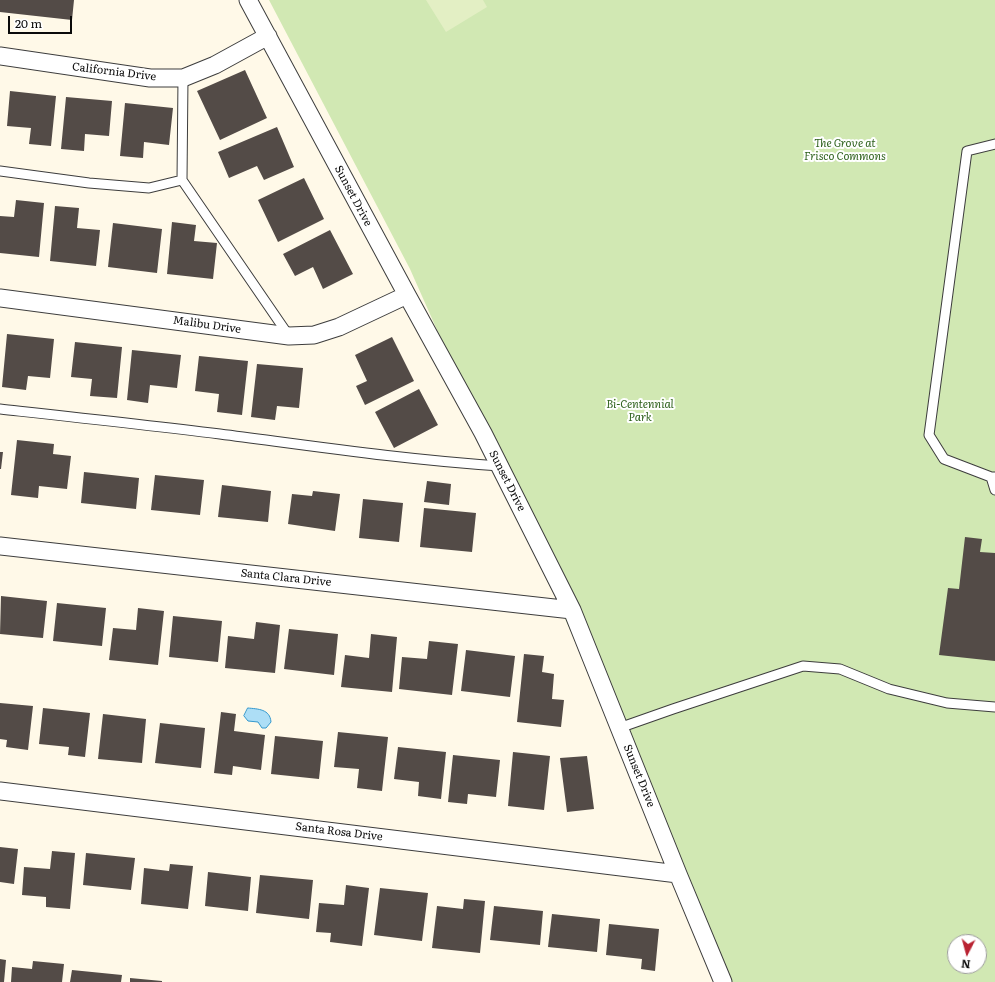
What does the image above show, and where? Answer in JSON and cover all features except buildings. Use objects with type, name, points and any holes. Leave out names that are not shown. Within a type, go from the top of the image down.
[{"type":"street","name":"Sunset Drive","points":[[248,0],[483,433],[572,610],[723,982]]},
{"type":"street","name":"California Drive","points":[[0,56],[150,78],[183,78],[215,65],[268,36]]},
{"type":"street","name":"Malibu Drive","points":[[0,298],[289,336],[314,335],[339,327],[407,295]]},
{"type":"street","name":"Santa Clara Drive","points":[[0,546],[572,610]]},
{"type":"street","name":"Santa Rosa Drive","points":[[0,791],[678,874]]},
{"type":"lane","points":[[183,78],[182,180],[289,336]]},
{"type":"lane","points":[[995,144],[967,150],[929,434],[944,459],[993,477],[995,490]]},
{"type":"lane","points":[[0,171],[89,183],[149,188],[182,180]]},
{"type":"lane","points":[[0,409],[173,428],[312,447],[454,463],[500,466]]},
{"type":"lane","points":[[619,728],[803,666],[840,669],[889,690],[947,703],[995,707]]},
{"type":"green space","points":[[269,0],[995,0],[995,982],[726,982],[410,269]]},
{"type":"green space","points":[[426,0],[483,0],[487,7],[446,32]]},
{"type":"water","points":[[248,708],[263,710],[268,714],[271,722],[266,728],[262,728],[258,722],[248,721],[244,716]]},
{"type":"park label","name":"The Grove at Frisco Commons","points":[[845,150]]},
{"type":"park label","name":"Bi-Centennial Park","points":[[640,411]]}]
